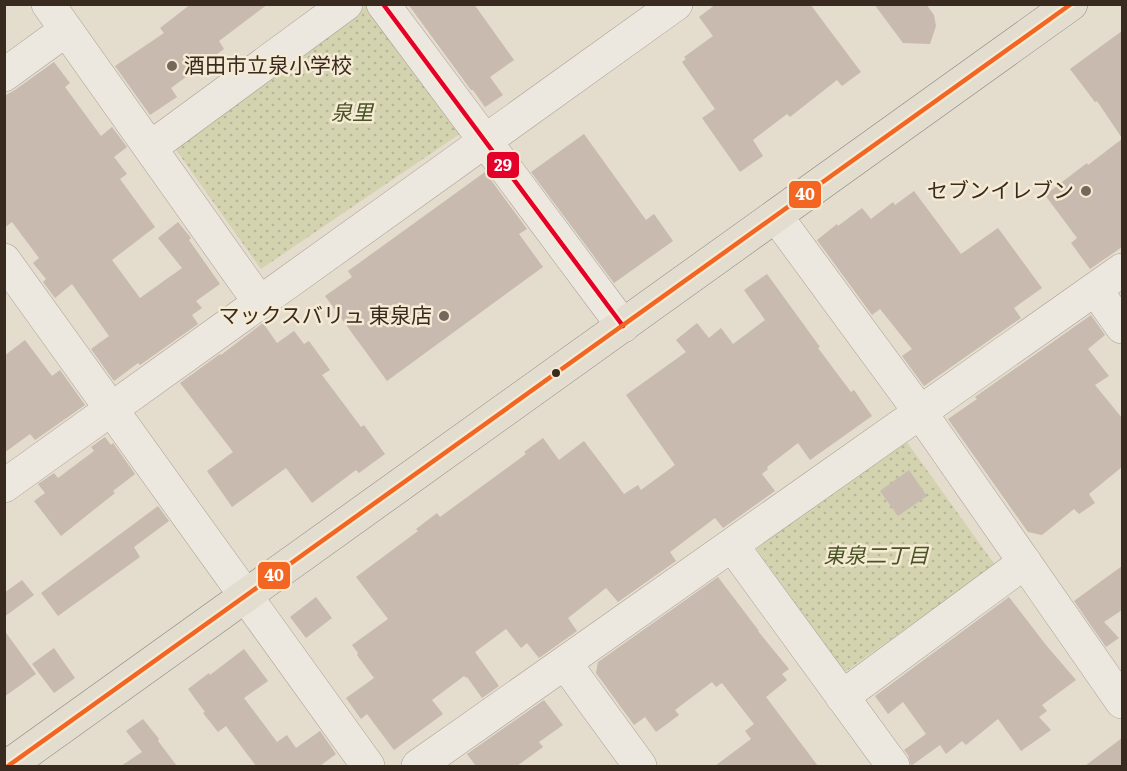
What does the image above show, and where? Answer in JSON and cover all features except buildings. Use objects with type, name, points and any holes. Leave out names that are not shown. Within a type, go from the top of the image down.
[{"type":"main road","points":[[8,766],[1071,4]]},
{"type":"street","points":[[150,148],[346,4]]},
{"type":"street","points":[[383,4],[623,326]]},
{"type":"street","points":[[4,486],[676,4]]},
{"type":"street","points":[[4,75],[57,17],[260,303]]},
{"type":"street","points":[[776,216],[920,412],[1122,702]]},
{"type":"street","points":[[4,260],[369,766]]},
{"type":"street","points":[[418,766],[1122,270]]},
{"type":"street","points":[[1095,289],[1122,327]]},
{"type":"street","points":[[732,545],[893,766]]},
{"type":"street","points":[[842,697],[1025,562]]},
{"type":"street","points":[[565,663],[640,766]]},
{"type":"green space","name":"泉里","points":[[369,5],[464,131],[261,269],[174,147]]},
{"type":"green space","name":"東泉二丁目","points":[[906,441],[995,565],[845,672],[756,548]]},
{"type":"transit line","name":"29","points":[[383,4],[623,326]]},
{"type":"transit line","name":"40","points":[[8,766],[1071,4]]},
{"type":"place","name":"酒田市立泉小学校","points":[[172,66]]},
{"type":"place","name":"セブンイレブン","points":[[1086,191]]},
{"type":"place","name":"マックスバリュ 東泉店","points":[[444,316]]}]
